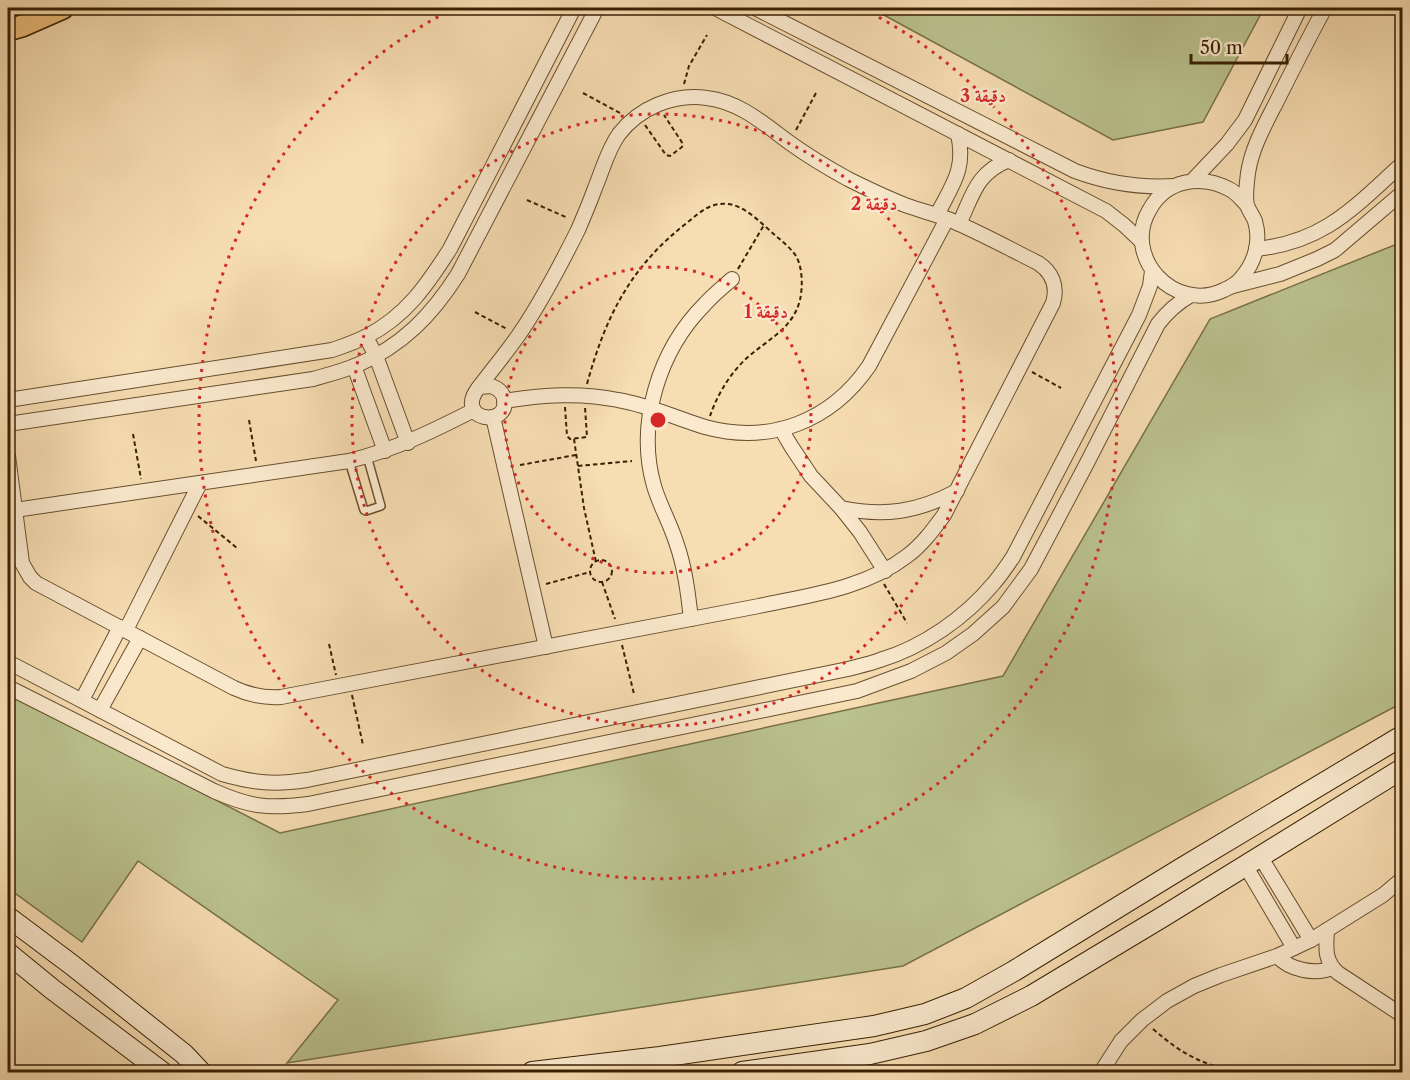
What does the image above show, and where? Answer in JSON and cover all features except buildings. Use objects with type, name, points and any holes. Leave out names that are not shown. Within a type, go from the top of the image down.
[{"type":"main road","points":[[8,30],[63,8]]},
{"type":"street","points":[[8,400],[332,350],[366,337],[387,325],[410,305],[429,282],[450,249],[573,8]]},
{"type":"street","points":[[8,424],[313,379],[354,366],[400,341],[425,319],[450,288],[597,8]]},
{"type":"street","points":[[715,8],[1106,211],[1142,242]]},
{"type":"street","points":[[755,8],[1075,171],[1124,185],[1173,186],[1193,180],[1213,182],[1232,190],[1246,204],[1255,222],[1257,242],[1252,261],[1241,278],[1231,287]]},
{"type":"street","points":[[1193,180],[1227,144],[1245,120],[1300,8]]},
{"type":"street","points":[[1246,204],[1248,171],[1259,139],[1324,8]]},
{"type":"street","points":[[8,456],[22,563],[30,577],[44,587],[234,688],[261,697],[281,697],[831,591],[858,584],[881,573],[908,556],[928,537],[944,515],[1053,303],[1055,290],[1052,277],[1038,263],[948,220],[855,183],[817,161],[750,113],[729,103],[706,98],[683,98],[657,105],[635,118],[608,151],[596,188],[580,224],[541,300],[473,395],[474,410],[482,417],[493,417],[501,411],[503,395],[496,387],[479,387]]},
{"type":"street","points":[[948,220],[961,159],[958,135]]},
{"type":"street","points":[[504,401],[534,396],[564,395],[618,399],[650,407],[706,427],[727,431],[763,432],[804,422],[838,402],[860,379],[948,220],[980,179],[992,168],[1009,160]]},
{"type":"street","points":[[1256,249],[1290,243],[1321,230],[1349,211],[1402,164]]},
{"type":"street","points":[[1173,186],[1149,209],[1143,225],[1142,242],[1145,257],[1152,271],[1176,291],[1205,296],[1280,274],[1335,250],[1402,193]]},
{"type":"street","points":[[8,662],[222,774],[264,783],[286,783],[848,669],[881,660],[913,647],[942,630],[969,609],[993,585],[1013,557],[1139,315],[1150,286],[1152,271]]},
{"type":"street","points":[[691,619],[682,562],[651,473],[648,456],[650,407],[662,370],[680,336],[704,305],[732,279]]},
{"type":"street","points":[[8,687],[236,801],[260,806],[284,807],[308,804],[857,691],[911,671],[946,652],[973,633],[1003,607],[1031,569],[1088,463],[1158,324],[1178,302],[1191,295]]},
{"type":"street","points":[[366,337],[376,356],[408,443]]},
{"type":"street","points":[[354,366],[385,451]]},
{"type":"street","points":[[15,510],[349,461],[408,443],[474,410]]},
{"type":"street","points":[[493,417],[546,647]]},
{"type":"street","points":[[781,429],[811,476],[841,508],[869,544],[881,573]]},
{"type":"street","points":[[82,700],[200,483]]},
{"type":"street","points":[[841,508],[875,513],[900,511],[926,505],[957,491]]},
{"type":"street","points":[[100,710],[140,638]]},
{"type":"street","points":[[532,1072],[660,1057],[874,1026],[925,1014],[966,998],[1014,971],[1402,736]]},
{"type":"street","points":[[742,1072],[870,1054],[926,1041],[975,1024],[1030,996],[1164,916],[1402,769]]},
{"type":"street","points":[[1253,860],[1311,940]]},
{"type":"street","points":[[1253,860],[1294,948]]},
{"type":"street","points":[[1101,1072],[1121,1041],[1142,1020],[1167,1001],[1194,986],[1277,956],[1311,940],[1383,895],[1402,879]]},
{"type":"street","points":[[8,917],[184,1054],[201,1072]]},
{"type":"street","points":[[1327,930],[1326,954],[1333,968],[1402,1015]]},
{"type":"street","points":[[8,953],[162,1072]]},
{"type":"street","points":[[1277,956],[1286,964],[1304,970],[1319,972],[1333,968]]},
{"type":"street","points":[[52,989],[72,965]]},
{"type":"lane","points":[[349,461],[366,512],[381,506],[367,456]]},
{"type":"path","points":[[683,98],[686,73],[706,35]]},
{"type":"path","points":[[582,93],[635,118],[670,156],[683,144],[657,105]]},
{"type":"path","points":[[790,142],[816,93]]},
{"type":"path","points":[[527,200],[580,224]]},
{"type":"path","points":[[732,279],[764,225]]},
{"type":"path","points":[[475,312],[518,335]]},
{"type":"path","points":[[1020,366],[1061,388]]},
{"type":"path","points":[[564,395],[567,437],[574,439],[587,437],[584,395]]},
{"type":"path","points":[[249,420],[258,475]]},
{"type":"path","points":[[134,434],[143,492]]},
{"type":"path","points":[[574,439],[584,508],[596,562]]},
{"type":"path","points":[[520,465],[576,455]]},
{"type":"path","points":[[577,466],[632,461]]},
{"type":"path","points":[[188,507],[237,548]]},
{"type":"path","points":[[596,562],[607,562],[611,568],[609,579],[602,582],[595,580],[591,567],[596,562]]},
{"type":"path","points":[[546,584],[591,572]]},
{"type":"path","points":[[881,573],[907,623]]},
{"type":"path","points":[[602,582],[620,633],[634,694]]},
{"type":"path","points":[[329,644],[363,745]]},
{"type":"path","points":[[1142,1020],[1174,1047],[1189,1056],[1212,1066],[1236,1072]]},
{"type":"green space","points":[[871,8],[1264,8],[1203,122],[1113,140]]},
{"type":"green space","points":[[1402,242],[1402,703],[903,966],[287,1063],[338,1000],[138,861],[82,942],[8,888],[8,693],[280,833],[1003,676],[1210,319]]}]
